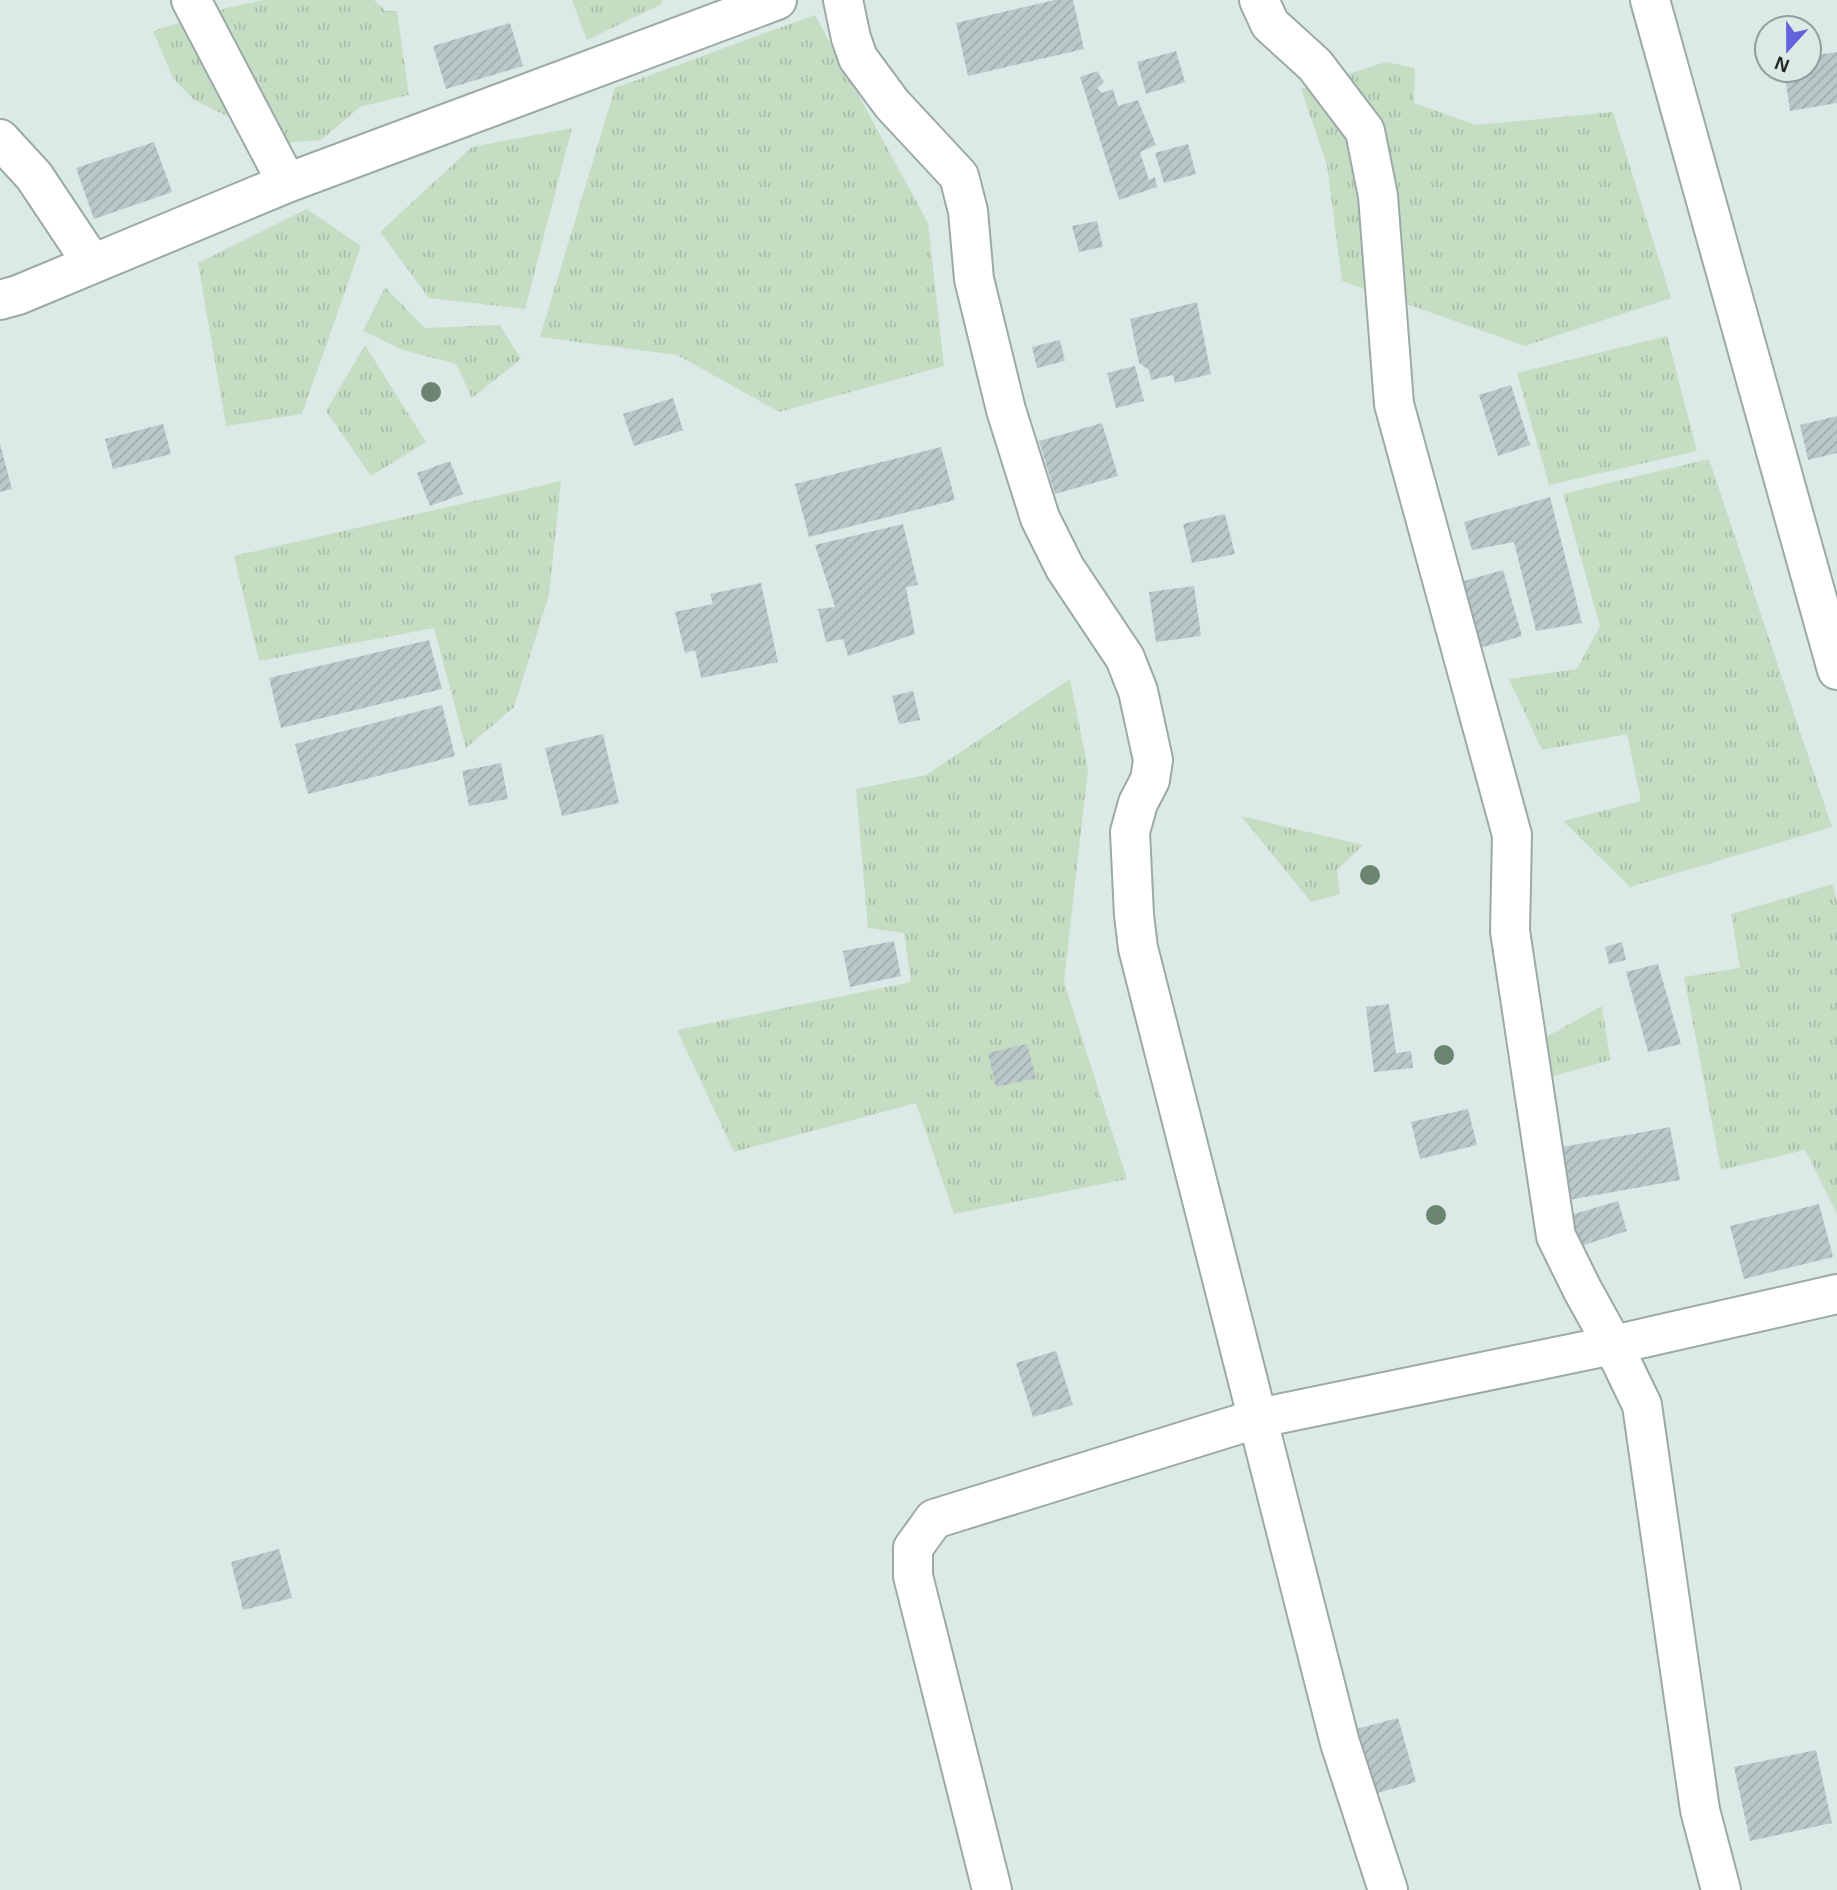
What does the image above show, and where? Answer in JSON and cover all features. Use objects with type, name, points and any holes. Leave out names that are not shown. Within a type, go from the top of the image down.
[{"type":"street","points":[[191,0],[287,183]]},
{"type":"street","points":[[0,300],[18,295],[287,183],[777,0]]},
{"type":"street","points":[[843,0],[850,38],[858,58],[892,104],[959,176],[968,211],[974,279],[1006,410],[1040,518],[1065,568],[1125,659],[1138,691],[1153,760],[1150,780],[1138,803],[1129,832],[1138,948],[1340,1743],[1388,1890]]},
{"type":"street","points":[[1259,0],[1270,24],[1315,65],[1365,131],[1378,195],[1394,404],[1512,835],[1510,930],[1556,1236],[1642,1405],[1700,1810],[1721,1890]]},
{"type":"street","points":[[1650,0],[1837,670]]},
{"type":"street","points":[[0,139],[34,176],[92,263]]},
{"type":"street","points":[[992,1890],[913,1576],[913,1548],[934,1519],[1259,1418],[1613,1345],[1837,1294]]},
{"type":"green space","points":[[264,0],[374,0],[386,11],[397,11],[409,95],[360,107],[321,140],[283,143],[194,100],[173,78],[153,31],[230,7]]},
{"type":"green space","points":[[572,0],[662,0],[662,4],[587,40]]},
{"type":"green space","points":[[815,15],[928,223],[944,366],[779,412],[677,355],[540,337],[615,88]]},
{"type":"green space","points":[[1386,62],[1415,68],[1414,103],[1476,125],[1613,112],[1671,298],[1525,346],[1342,281],[1327,165],[1301,89]]},
{"type":"green space","points":[[572,128],[525,309],[429,298],[380,232],[472,147]]},
{"type":"green space","points":[[307,209],[361,246],[302,414],[226,426],[198,263]]},
{"type":"green space","points":[[385,287],[425,328],[500,325],[521,359],[472,398],[456,364],[403,350],[363,331]]},
{"type":"green space","points":[[1667,336],[1697,451],[1549,485],[1517,373]]},
{"type":"green space","points":[[365,345],[426,442],[371,476],[326,411]]},
{"type":"green space","points":[[1709,459],[1832,827],[1630,887],[1563,821],[1641,801],[1627,734],[1542,750],[1509,679],[1577,669],[1600,626],[1563,494]]},
{"type":"green space","points":[[561,481],[549,595],[514,707],[466,748],[434,628],[259,661],[234,556]]},
{"type":"green space","points":[[1070,679],[1088,769],[1064,982],[1127,1179],[954,1214],[916,1103],[734,1152],[677,1030],[911,982],[904,933],[868,928],[856,789],[926,775]]},
{"type":"green space","points":[[1241,816],[1363,845],[1337,870],[1340,894],[1311,902]]},
{"type":"green space","points":[[1833,884],[1837,903],[1837,1213],[1805,1150],[1721,1170],[1684,977],[1740,968],[1731,914]]},
{"type":"green space","points":[[1602,1006],[1610,1060],[1540,1080],[1528,1047]]},
{"type":"building","points":[[1055,0],[1073,0],[1084,49],[968,76],[956,23]]},
{"type":"building","points":[[510,23],[523,66],[446,89],[433,46]]},
{"type":"building","points":[[1176,51],[1185,82],[1146,94],[1137,62]]},
{"type":"building","points":[[1837,52],[1837,103],[1790,111],[1786,84],[1823,84],[1823,54]]},
{"type":"building","points":[[1097,71],[1104,82],[1097,88],[1102,93],[1113,89],[1118,106],[1138,100],[1156,145],[1140,152],[1149,180],[1155,177],[1157,187],[1119,200],[1080,77]]},
{"type":"building","points":[[154,142],[172,192],[94,219],[76,168]]},
{"type":"building","points":[[1188,144],[1196,174],[1164,183],[1155,153]]},
{"type":"building","points":[[1097,221],[1103,247],[1079,252],[1072,226]]},
{"type":"building","points":[[1197,302],[1211,374],[1175,383],[1173,375],[1151,380],[1149,370],[1139,363],[1130,319]]},
{"type":"building","points":[[1060,340],[1065,361],[1037,368],[1032,347]]},
{"type":"building","points":[[1135,366],[1144,401],[1116,408],[1107,373]]},
{"type":"building","points":[[1511,385],[1530,445],[1498,456],[1479,395]]},
{"type":"building","points":[[673,398],[683,430],[634,446],[623,414]]},
{"type":"building","points":[[1837,416],[1837,453],[1808,460],[1800,425]]},
{"type":"building","points":[[1102,423],[1118,476],[1055,494],[1039,441]]},
{"type":"building","points":[[163,424],[171,454],[113,469],[105,439]]},
{"type":"building","points":[[0,444],[12,489],[0,492]]},
{"type":"building","points":[[941,447],[955,500],[809,537],[795,484]]},
{"type":"building","points":[[450,461],[463,494],[430,506],[417,473]]},
{"type":"building","points":[[1550,497],[1582,623],[1536,631],[1514,542],[1472,550],[1464,522]]},
{"type":"building","points":[[1225,514],[1235,554],[1192,563],[1183,524]]},
{"type":"building","points":[[903,524],[918,585],[906,587],[915,634],[848,656],[843,639],[826,642],[818,609],[835,607],[815,545]]},
{"type":"building","points":[[1503,570],[1522,636],[1469,651],[1450,585]]},
{"type":"building","points":[[761,583],[778,662],[701,678],[695,650],[685,653],[675,612],[713,604],[710,594]]},
{"type":"building","points":[[1194,586],[1201,636],[1156,642],[1149,592]]},
{"type":"building","points":[[429,640],[442,689],[281,728],[269,678]]},
{"type":"building","points":[[913,691],[920,720],[899,724],[892,696]]},
{"type":"building","points":[[442,705],[455,756],[308,794],[295,744]]},
{"type":"building","points":[[603,734],[619,803],[562,816],[545,748]]},
{"type":"building","points":[[501,763],[508,799],[469,806],[462,771]]},
{"type":"building","points":[[894,941],[901,976],[850,987],[843,951]]},
{"type":"building","points":[[1622,942],[1626,960],[1609,964],[1605,947]]},
{"type":"building","points":[[1658,964],[1681,1044],[1648,1052],[1626,972]]},
{"type":"building","points":[[1389,1004],[1396,1053],[1411,1051],[1413,1068],[1374,1072],[1366,1007]]},
{"type":"building","points":[[1027,1044],[1036,1078],[996,1087],[988,1053]]},
{"type":"building","points":[[1468,1109],[1477,1145],[1420,1159],[1411,1122]]},
{"type":"building","points":[[1670,1127],[1680,1180],[1557,1202],[1547,1150]]},
{"type":"building","points":[[1618,1201],[1627,1231],[1581,1246],[1571,1215]]},
{"type":"building","points":[[1819,1204],[1833,1257],[1744,1279],[1730,1226]]},
{"type":"building","points":[[1056,1351],[1073,1405],[1033,1417],[1016,1363]]},
{"type":"building","points":[[279,1549],[292,1598],[243,1610],[231,1562]]},
{"type":"building","points":[[1398,1718],[1416,1782],[1374,1794],[1356,1729]]},
{"type":"building","points":[[1816,1750],[1832,1823],[1750,1841],[1734,1767]]}]
